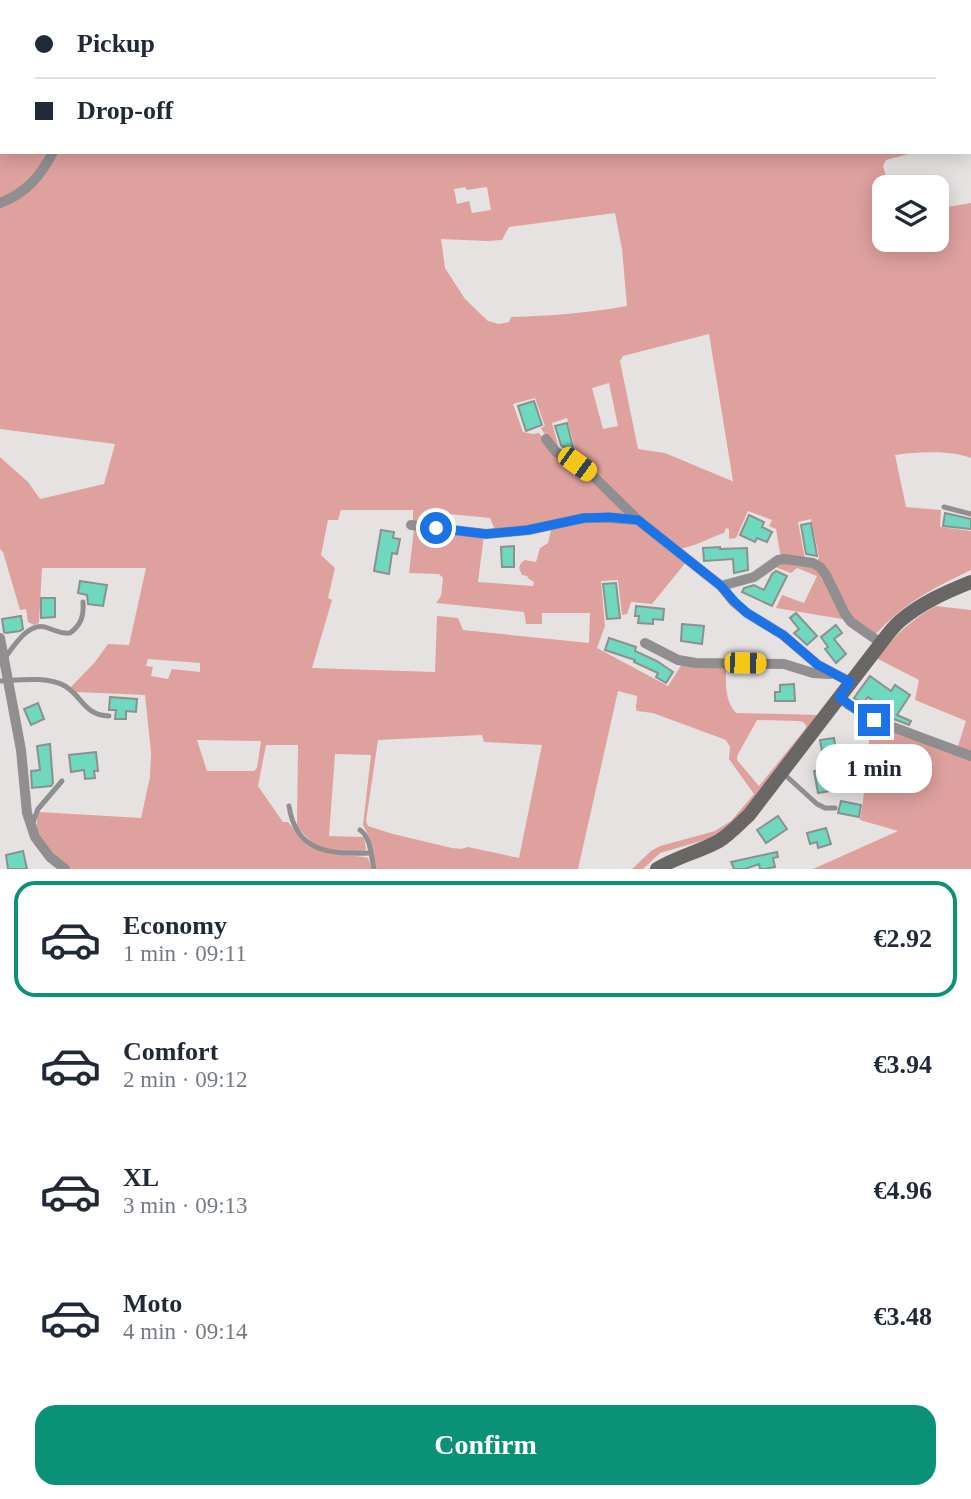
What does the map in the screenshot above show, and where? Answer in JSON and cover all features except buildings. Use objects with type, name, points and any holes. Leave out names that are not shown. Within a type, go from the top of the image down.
[{"type":"main road","points":[[657,869],[730,833],[749,815],[899,622],[924,604],[971,582]]},
{"type":"street","points":[[0,203],[16,196],[34,182],[51,154]]},
{"type":"street","points":[[545,439],[556,452],[592,475],[638,520],[721,586],[747,613],[783,635],[818,665],[850,682]]},
{"type":"street","points":[[411,525],[486,534],[528,530],[584,518],[638,520]]},
{"type":"street","points":[[721,586],[754,577],[778,560],[813,563],[826,575],[845,614],[881,643]]},
{"type":"street","points":[[0,638],[4,681],[22,750],[27,813],[35,837],[50,857],[65,869]]},
{"type":"street","points":[[645,643],[678,660],[784,664],[813,673],[836,674]]},
{"type":"street","points":[[839,697],[874,720],[971,756]]},
{"type":"lane","points":[[944,507],[971,514]]},
{"type":"lane","points":[[4,659],[21,637],[35,627],[44,626],[57,633],[70,633],[82,620],[83,602]]},
{"type":"lane","points":[[4,681],[27,679],[61,684],[68,688],[86,709],[100,716],[109,716]]},
{"type":"lane","points":[[781,771],[817,804],[825,808],[835,808]]},
{"type":"lane","points":[[32,828],[38,809],[62,781]]},
{"type":"lane","points":[[289,806],[294,828],[312,846],[339,853],[370,853]]},
{"type":"lane","points":[[360,830],[365,833],[374,869]]},
{"type":"shaded area","points":[[0,154],[46,154],[35,177],[0,201]]},
{"type":"shaded area","points":[[54,154],[908,154],[886,160],[883,166],[886,175],[872,175],[872,252],[949,252],[949,207],[971,203],[971,458],[944,453],[895,455],[906,507],[941,510],[940,527],[971,531],[971,570],[920,597],[875,635],[852,620],[817,562],[819,557],[811,519],[798,522],[805,559],[782,556],[776,529],[769,526],[772,520],[748,511],[736,538],[729,539],[729,529],[726,528],[724,533],[678,549],[578,461],[567,418],[552,423],[560,453],[541,428],[545,426],[535,398],[513,404],[523,432],[539,433],[548,445],[584,470],[625,511],[623,516],[495,530],[490,518],[427,512],[426,524],[413,523],[413,510],[341,510],[338,520],[328,520],[321,555],[335,568],[328,598],[332,600],[312,668],[435,672],[437,616],[458,618],[463,630],[589,643],[590,613],[542,613],[542,624],[526,624],[524,612],[436,603],[441,596],[443,578],[439,574],[409,573],[414,529],[484,535],[478,582],[533,586],[534,582],[522,575],[519,568],[521,563],[525,560],[536,562],[540,548],[548,543],[552,526],[584,521],[634,523],[687,561],[652,604],[631,602],[627,614],[622,615],[618,580],[601,581],[605,626],[597,648],[668,686],[682,664],[726,665],[728,696],[736,713],[820,715],[737,821],[715,837],[660,853],[643,869],[632,869],[660,846],[715,831],[731,821],[754,794],[729,759],[730,747],[726,740],[653,713],[637,711],[637,696],[618,691],[578,869],[376,869],[370,840],[363,825],[371,755],[335,754],[329,836],[364,837],[366,849],[364,852],[324,849],[314,845],[297,827],[298,745],[266,745],[258,786],[283,822],[288,822],[306,842],[321,851],[368,858],[372,869],[68,869],[63,866],[36,830],[39,812],[141,818],[150,777],[151,752],[145,695],[76,692],[71,687],[108,644],[129,645],[146,568],[42,568],[39,623],[34,625],[28,622],[26,609],[20,610],[0,549],[0,457],[28,482],[40,499],[104,484],[115,444],[0,429],[0,206],[16,199]],"holes":[[[465,187],[467,190],[487,187],[491,210],[472,213],[469,201],[457,204],[454,189]],[[615,213],[622,249],[627,306],[569,314],[511,317],[509,322],[499,324],[488,321],[465,299],[445,268],[441,239],[502,240],[509,227]],[[709,334],[733,481],[665,453],[638,449],[620,361],[623,356]],[[609,383],[618,426],[603,429],[592,388]],[[148,659],[200,663],[200,672],[172,669],[168,679],[151,676],[153,667],[146,666]],[[757,720],[798,721],[806,725],[759,786],[737,760]],[[482,735],[484,742],[542,745],[519,858],[468,847],[452,848],[368,826],[366,821],[378,740]],[[197,740],[261,741],[257,768],[254,771],[207,771]]]},
{"type":"shaded area","points":[[778,563],[815,568],[825,577],[844,615],[842,619],[776,608],[782,595],[804,603],[817,576],[797,568],[791,573],[775,567]]},
{"type":"shaded area","points":[[936,606],[971,610],[971,753],[958,746],[966,721],[915,700],[919,680],[876,658],[903,629]]},
{"type":"shaded area","points":[[871,722],[971,759],[971,869],[813,869],[898,831],[860,820]]},
{"type":"route","points":[[436,528],[486,534],[528,530],[584,518],[638,520],[721,586],[747,613],[783,635],[818,665],[850,682],[839,697],[874,720]]}]
